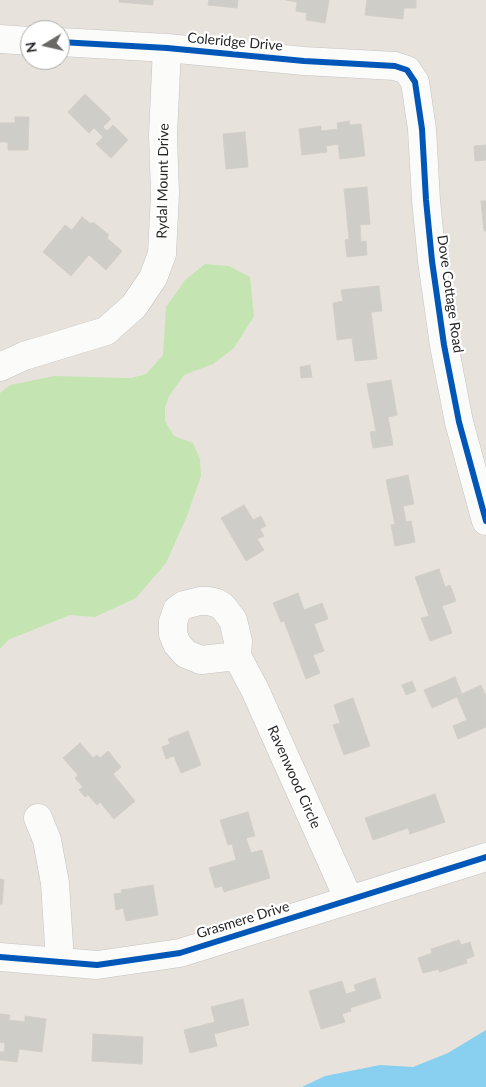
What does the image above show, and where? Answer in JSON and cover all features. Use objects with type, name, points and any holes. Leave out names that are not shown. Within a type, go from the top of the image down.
[{"type":"street","points":[[0,39],[20,40]]},
{"type":"street","name":"Coleridge Drive","points":[[70,43],[167,48],[304,61],[394,66],[407,70]]},
{"type":"street","name":"Rydal Mount Drive","points":[[0,367],[24,356],[106,331],[134,306],[153,278],[162,254],[165,194],[162,135],[167,48]]},
{"type":"street","name":"Dove Cottage Road","points":[[407,70],[415,82],[422,129],[432,261],[444,345],[459,422],[486,521]]},
{"type":"street","name":"Ravenwood Circle","points":[[237,656],[255,690],[349,900]]},
{"type":"street","points":[[38,818],[47,840],[55,882],[60,962]]},
{"type":"street","name":"Grasmere Drive","points":[[0,957],[97,965],[180,953],[486,857]]},
{"type":"green space","points":[[205,264],[229,266],[250,277],[254,316],[234,348],[213,364],[184,375],[169,396],[165,408],[165,421],[174,436],[193,443],[200,459],[201,476],[187,516],[166,563],[136,598],[95,617],[70,615],[8,640],[0,649],[0,393],[10,385],[54,376],[131,378],[146,374],[163,355],[166,307],[185,280]]},
{"type":"water","points":[[486,1030],[486,1087],[302,1087],[325,1076],[380,1065],[413,1067],[448,1053]]},
{"type":"building","points":[[119,0],[153,0],[153,5],[119,2]]},
{"type":"building","points":[[209,0],[238,0],[237,8],[208,5]]},
{"type":"building","points":[[286,0],[329,0],[325,23],[306,20],[307,13],[296,11],[297,2]]},
{"type":"building","points":[[367,0],[416,0],[416,8],[404,8],[403,19],[365,15]]},
{"type":"building","points":[[85,94],[111,119],[103,127],[107,131],[113,125],[128,140],[111,158],[96,144],[103,137],[94,128],[89,133],[68,112]]},
{"type":"building","points":[[15,117],[29,117],[28,150],[8,150],[8,142],[0,142],[0,123],[15,123]]},
{"type":"building","points":[[349,121],[350,125],[361,124],[365,156],[340,159],[338,144],[326,146],[327,152],[302,155],[299,129],[321,126],[321,131],[338,129],[337,123]]},
{"type":"building","points":[[245,132],[248,167],[226,169],[223,134]]},
{"type":"building","points":[[486,145],[486,160],[475,161],[474,146]]},
{"type":"building","points":[[367,187],[370,224],[360,225],[361,242],[366,241],[367,255],[347,257],[345,240],[349,239],[344,189]]},
{"type":"building","points":[[481,201],[486,201],[486,231],[484,231]]},
{"type":"building","points":[[82,217],[91,224],[93,222],[109,235],[107,238],[122,251],[106,270],[89,255],[71,276],[43,252],[65,225],[72,230]]},
{"type":"building","points":[[379,286],[382,311],[371,312],[377,359],[355,361],[352,338],[337,340],[333,303],[343,301],[341,290]]},
{"type":"building","points":[[310,365],[312,377],[301,378],[300,367]]},
{"type":"building","points":[[391,380],[397,415],[388,417],[393,445],[373,448],[370,432],[376,431],[367,384]]},
{"type":"building","points":[[408,475],[414,504],[403,506],[406,522],[411,521],[415,542],[395,546],[391,525],[395,524],[386,480]]},
{"type":"building","points":[[244,505],[253,520],[261,516],[266,526],[260,529],[264,536],[257,539],[264,550],[246,561],[221,518]]},
{"type":"building","points":[[439,569],[445,587],[450,585],[456,601],[442,606],[452,633],[430,641],[421,618],[429,616],[415,577]]},
{"type":"building","points":[[298,593],[304,610],[322,603],[328,619],[314,624],[324,651],[313,655],[320,673],[306,679],[284,621],[281,622],[273,603]]},
{"type":"building","points":[[455,677],[462,694],[481,685],[486,696],[486,727],[458,739],[453,726],[467,720],[457,697],[432,708],[424,690]]},
{"type":"building","points":[[412,681],[416,691],[406,695],[402,685]]},
{"type":"building","points":[[353,698],[370,746],[344,755],[333,725],[340,723],[334,705]]},
{"type":"building","points":[[188,731],[201,765],[181,773],[174,756],[166,759],[162,747],[170,744],[168,739]]},
{"type":"building","points":[[80,743],[93,758],[97,755],[100,758],[108,751],[121,767],[113,774],[135,801],[114,819],[100,802],[97,805],[88,795],[85,797],[79,790],[83,787],[75,778],[78,775],[63,758]]},
{"type":"building","points":[[435,794],[445,822],[410,834],[408,828],[373,840],[365,818]]},
{"type":"building","points":[[248,812],[255,836],[246,838],[251,853],[262,850],[270,878],[224,892],[222,886],[215,888],[209,868],[236,860],[232,844],[228,845],[220,820]]},
{"type":"building","points":[[0,879],[4,880],[2,904],[0,904]]},
{"type":"building","points":[[153,885],[158,915],[126,921],[123,908],[116,910],[114,894],[122,893],[121,890]]},
{"type":"building","points":[[459,940],[461,945],[470,942],[474,956],[466,959],[467,963],[439,972],[439,969],[423,973],[418,958],[432,953],[431,949]]},
{"type":"building","points":[[375,978],[381,998],[350,1008],[351,1011],[342,1014],[345,1022],[321,1029],[309,991],[342,981],[346,994],[356,991],[354,985]]},
{"type":"building","points":[[243,999],[249,1025],[214,1034],[217,1046],[190,1053],[184,1030],[215,1022],[211,1007]]},
{"type":"building","points":[[0,1014],[10,1015],[9,1020],[25,1022],[25,1016],[46,1019],[42,1052],[19,1049],[17,1062],[0,1060],[0,1052],[4,1052],[5,1043],[0,1042]]},
{"type":"building","points":[[93,1034],[143,1037],[142,1064],[92,1061]]},
{"type":"cycle path","points":[[70,43],[167,48],[304,61],[395,66],[407,70],[415,82],[422,129],[432,261],[444,345],[459,422],[486,521]]},
{"type":"cycle path","points":[[0,957],[97,965],[180,953],[486,857]]}]
